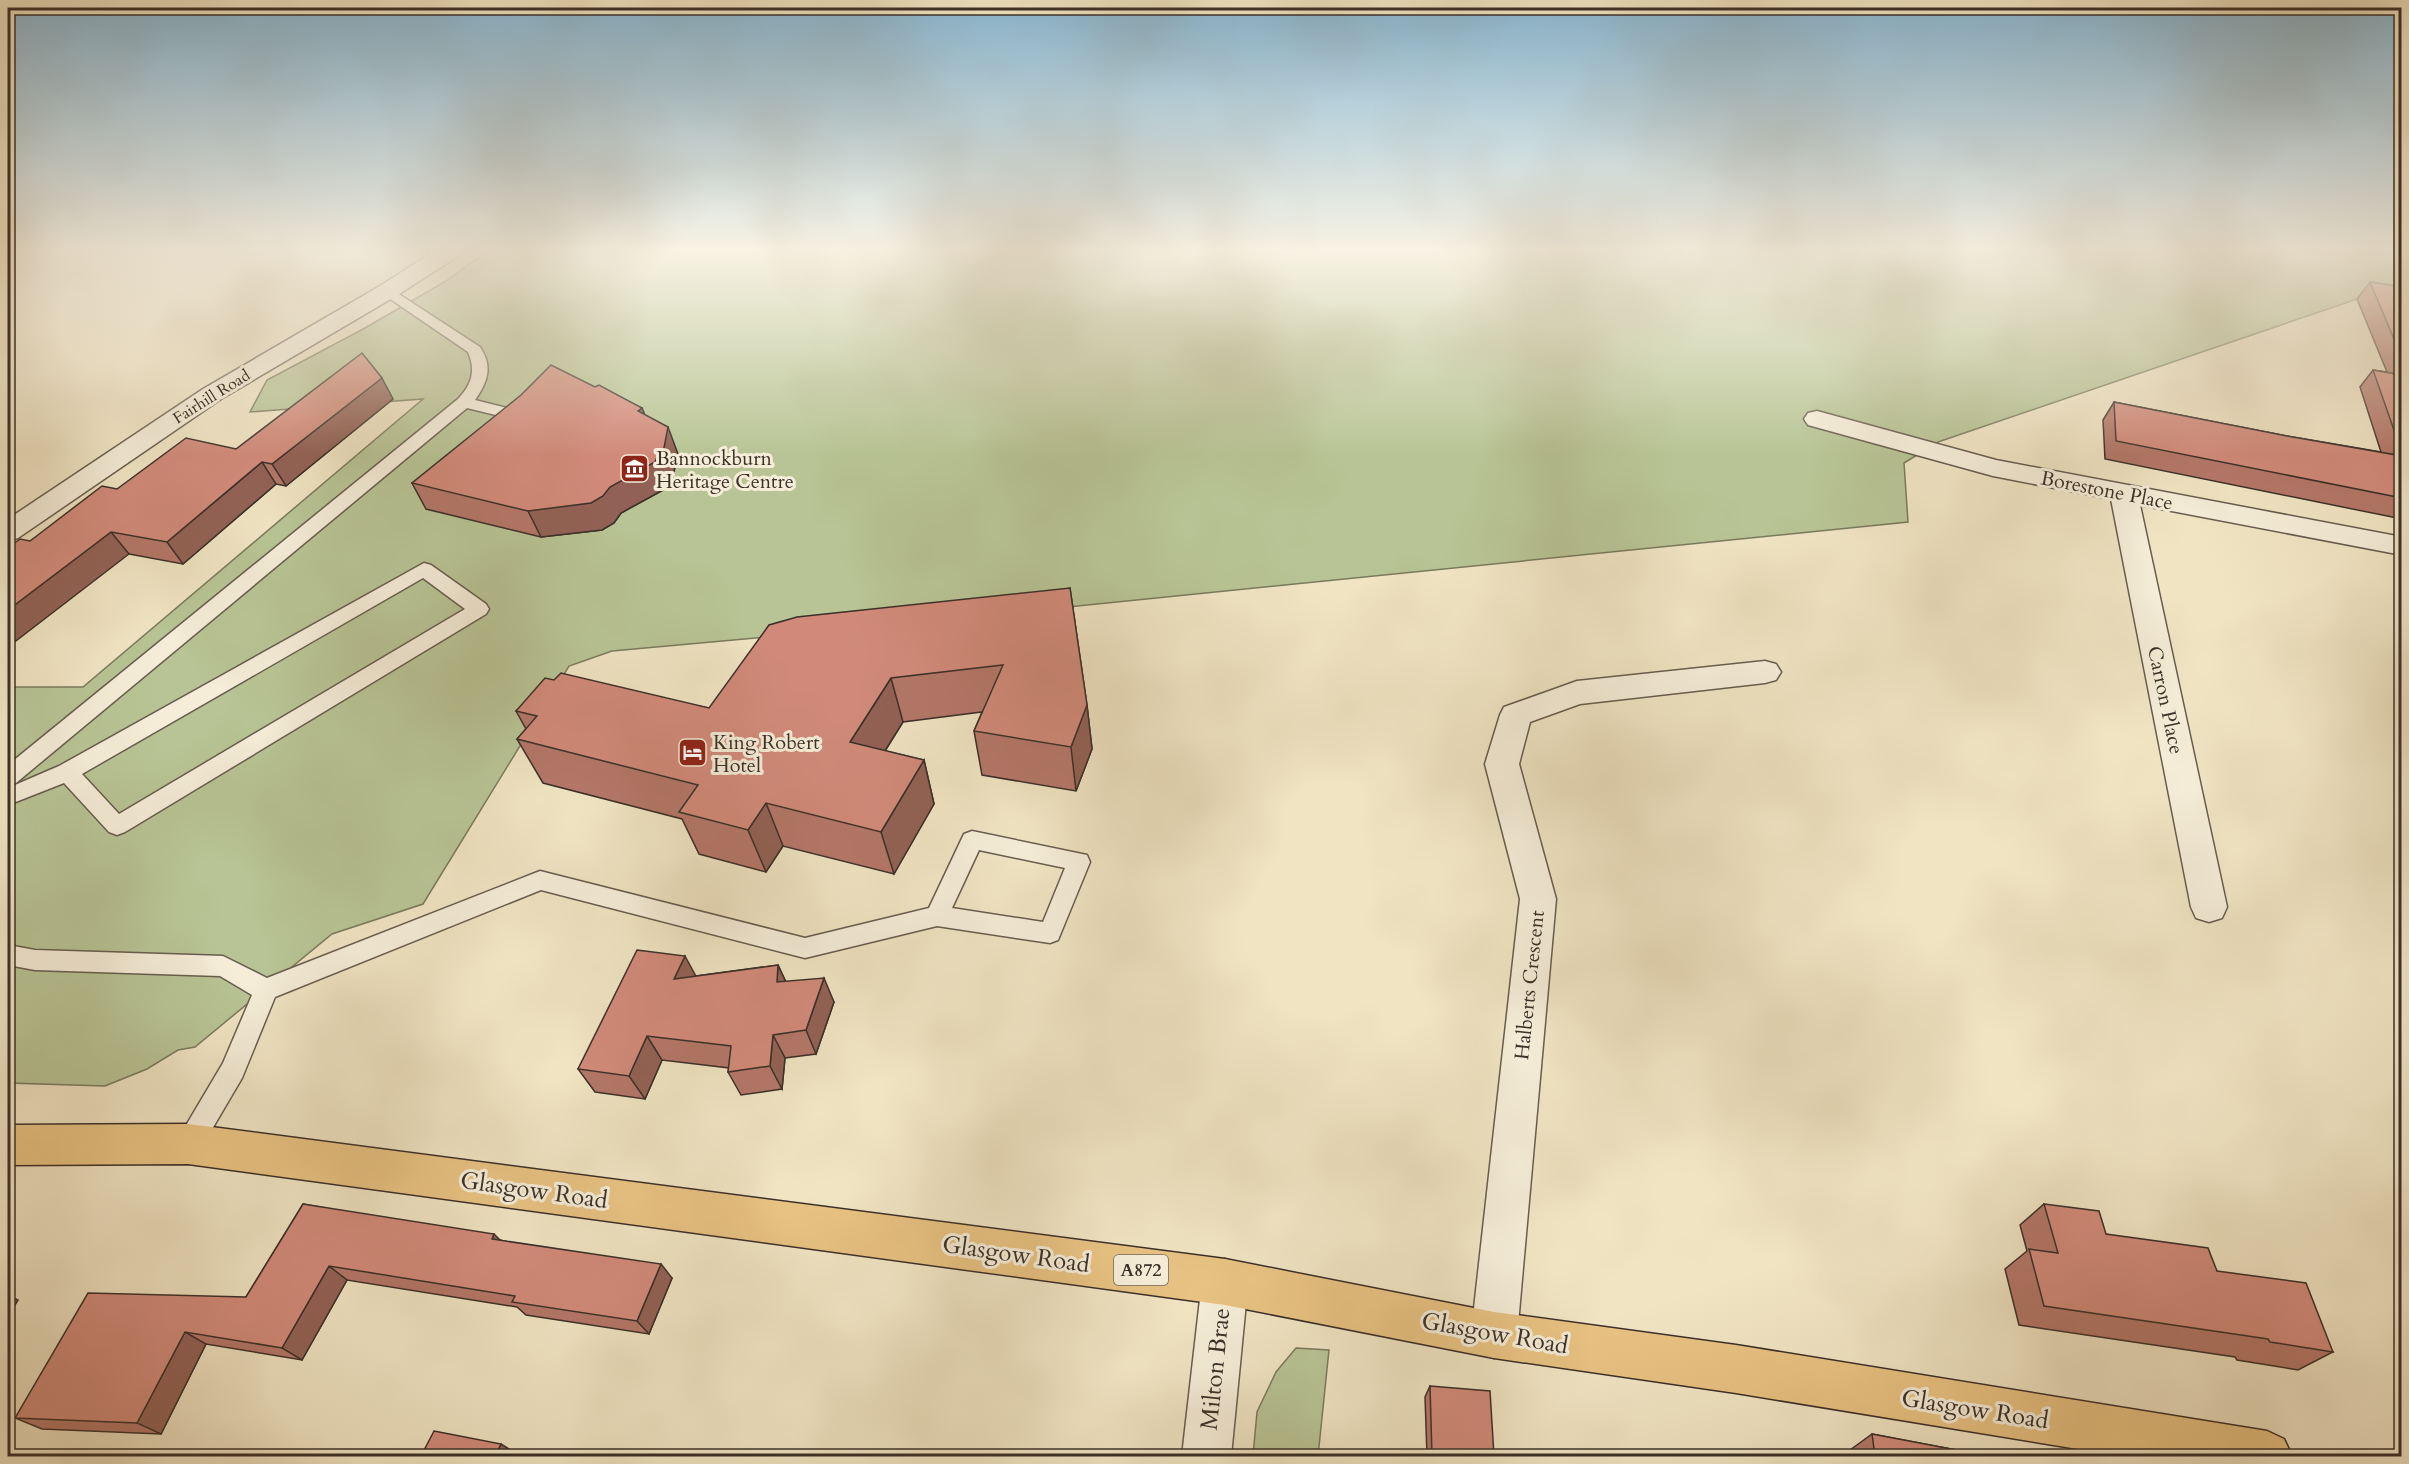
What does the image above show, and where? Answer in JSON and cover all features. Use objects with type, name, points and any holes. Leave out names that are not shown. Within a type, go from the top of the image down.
[{"type":"main road","name":"Glasgow Road","points":[[8,1145],[188,1144],[1225,1281],[1494,1335],[1736,1369],[2267,1456]]},
{"type":"street","name":"Fairhill Road","points":[[8,532],[212,393],[341,318]]},
{"type":"street","name":"Borestone Place","points":[[1817,419],[1993,468],[2402,546]]},
{"type":"street","name":"Carron Place","points":[[2124,493],[2209,907]]},
{"type":"street","name":"Halberts Crescent","points":[[1494,1335],[1538,899],[1502,764],[1516,715],[1577,693],[1765,672]]},
{"type":"street","name":"Milton Brae","points":[[1206,1456],[1225,1281]]},
{"type":"lane","points":[[8,777],[465,402],[476,390],[480,381],[482,364],[475,350],[428,318]]},
{"type":"lane","points":[[465,402],[525,417]]},
{"type":"lane","points":[[8,797],[67,772],[424,569],[479,609],[117,826],[67,772]]},
{"type":"lane","points":[[188,1144],[232,1070],[266,990],[540,880],[805,948],[937,916],[1050,933],[1079,862],[972,840],[937,916]]},
{"type":"lane","points":[[8,955],[35,960],[223,966],[266,990]]},
{"type":"green space","points":[[382,318],[2301,318],[1938,442],[1904,463],[1908,522],[612,651],[569,666],[423,904],[332,934],[195,1047],[178,1050],[147,1069],[105,1086],[8,1083],[8,687],[83,687],[423,399],[250,412],[267,380]]},
{"type":"green space","points":[[1296,1348],[1329,1350],[1318,1456],[1253,1456],[1257,1412],[1276,1372]]},
{"type":"building","points":[[2385,318],[2402,318],[2402,358]]},
{"type":"building","points":[[362,353],[382,378],[272,464],[262,462],[167,542],[111,532],[8,610],[8,548],[20,539],[30,541],[102,486],[117,489],[186,438],[236,449]]},
{"type":"building","points":[[551,365],[595,387],[599,385],[642,408],[638,411],[668,427],[663,453],[658,455],[655,462],[610,487],[603,496],[591,503],[528,511],[412,483],[521,395]]},
{"type":"building","points":[[2373,370],[2402,375],[2402,453]]},
{"type":"building","points":[[2114,402],[2402,456],[2402,498],[2116,441]]},
{"type":"building","points":[[1070,588],[1087,705],[1071,747],[974,731],[1003,665],[891,678],[850,742],[924,760],[881,832],[766,803],[748,830],[679,812],[698,785],[517,739],[537,716],[516,711],[545,678],[554,680],[561,673],[709,708],[769,625],[797,617]]},
{"type":"building","points":[[637,950],[685,956],[674,979],[778,965],[777,982],[824,978],[806,1030],[773,1035],[770,1066],[728,1072],[731,1046],[647,1036],[629,1076],[578,1069]]},
{"type":"building","points":[[303,1204],[494,1234],[492,1239],[661,1264],[637,1321],[512,1302],[515,1296],[329,1266],[282,1348],[185,1332],[137,1423],[15,1418],[88,1293],[246,1297]]},
{"type":"building","points":[[2044,1204],[2099,1211],[2106,1234],[2208,1248],[2217,1271],[2306,1283],[2333,1352],[2270,1342],[2268,1339],[2044,1306],[2029,1249],[2058,1253]]},
{"type":"building","points":[[1430,1386],[1490,1391],[1494,1456],[1432,1456]]},
{"type":"building","points":[[434,1431],[501,1444],[495,1456],[421,1456]]},
{"type":"building","points":[[1872,1434],[1988,1456],[1875,1456]]},
{"type":"place","name":"Bannockburn Heritage Centre","points":[[635,469]]},
{"type":"place","name":"King Robert Hotel","points":[[692,753]]}]
